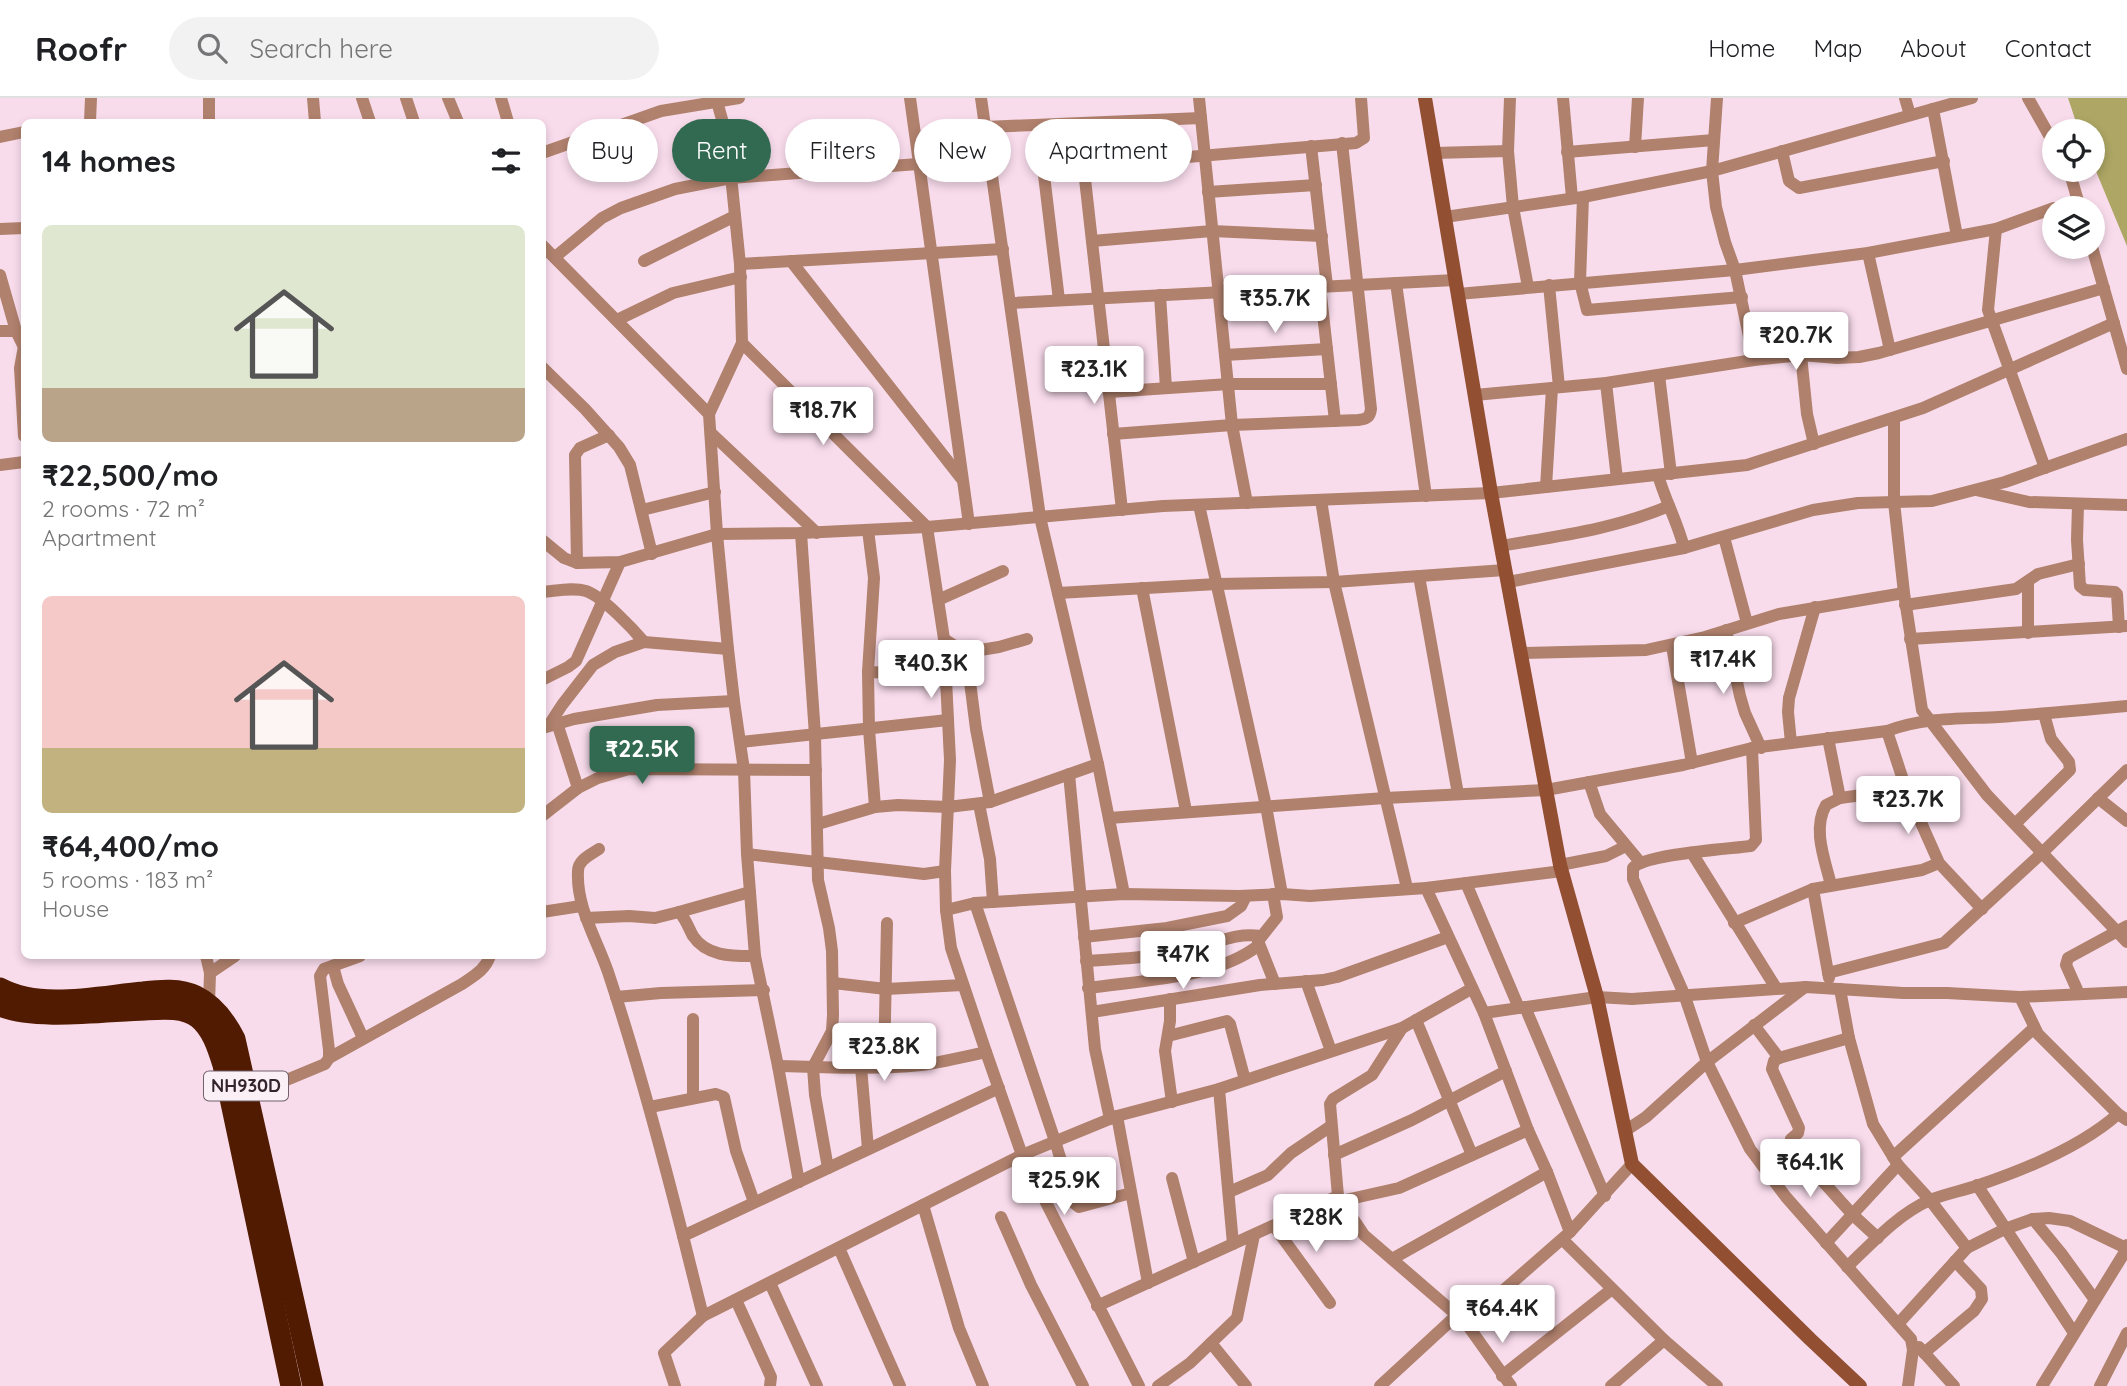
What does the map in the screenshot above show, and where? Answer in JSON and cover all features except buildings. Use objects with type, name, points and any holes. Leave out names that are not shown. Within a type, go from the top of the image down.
[{"type":"highway","name":"NH930D","points":[[0,988],[19,996],[55,1000],[176,990],[197,996],[223,1065],[291,1386]]},
{"type":"highway","points":[[0,1006],[57,1014],[203,1010]]},
{"type":"highway","name":"NH930D","points":[[203,1010],[223,1018],[235,1039],[313,1386]]},
{"type":"street","points":[[90,119],[91,98]]},
{"type":"street","points":[[209,98],[209,119]]},
{"type":"street","points":[[313,98],[315,119]]},
{"type":"street","points":[[362,98],[369,119]]},
{"type":"street","points":[[406,98],[413,119]]},
{"type":"street","points":[[448,98],[457,119]]},
{"type":"street","points":[[501,98],[508,119]]},
{"type":"street","points":[[546,152],[662,111],[739,98]]},
{"type":"street","points":[[910,98],[914,131]]},
{"type":"street","points":[[981,98],[984,119]]},
{"type":"street","points":[[1199,98],[1233,425],[1247,503]]},
{"type":"street","points":[[1122,510],[1085,179],[1087,168],[1091,165],[1356,143],[1364,138],[1361,98]]},
{"type":"street","points":[[1425,98],[1491,493],[1561,868],[1597,997],[1632,1164],[1860,1386]]},
{"type":"street","points":[[1510,98],[1508,151],[1513,207],[1528,287]]},
{"type":"street","points":[[1563,98],[1567,152],[1578,197],[1580,282],[1587,310],[1742,297]]},
{"type":"street","points":[[1635,146],[1638,98]]},
{"type":"street","points":[[1717,98],[1712,171],[1719,219],[1742,297],[1754,360]]},
{"type":"street","points":[[1905,98],[1910,115]]},
{"type":"street","points":[[1445,217],[1578,197],[1712,171],[1972,98]]},
{"type":"street","points":[[2028,98],[2042,123]]},
{"type":"street","points":[[717,100],[722,119]]},
{"type":"street","points":[[1933,109],[1958,236]]},
{"type":"street","points":[[1178,119],[1201,118]]},
{"type":"street","points":[[0,137],[21,133]]},
{"type":"street","points":[[1567,152],[1714,140]]},
{"type":"street","points":[[1113,434],[1366,419],[1370,415],[1342,143]]},
{"type":"street","points":[[1311,146],[1322,236],[1327,349],[1335,421]]},
{"type":"street","points":[[1434,153],[1508,151]]},
{"type":"street","points":[[1782,151],[1788,181],[1799,188],[1944,161]]},
{"type":"street","points":[[771,175],[914,164]]},
{"type":"street","points":[[555,257],[602,218],[621,208],[676,188],[709,182]]},
{"type":"street","points":[[731,182],[740,270],[742,343],[709,415],[734,701],[744,770],[755,956],[764,990],[799,1182]]},
{"type":"street","points":[[921,182],[969,524]]},
{"type":"street","points":[[993,182],[1040,517],[1098,764],[1124,894]]},
{"type":"street","points":[[1045,182],[1059,300]]},
{"type":"street","points":[[1208,192],[1316,185]]},
{"type":"street","points":[[1011,303],[1396,283],[1457,287],[1528,287],[1735,270],[1868,253],[1996,229],[2042,213]]},
{"type":"street","points":[[644,261],[735,216]]},
{"type":"street","points":[[0,229],[21,228]]},
{"type":"street","points":[[1996,229],[1988,300],[1991,320],[2045,468]]},
{"type":"street","points":[[1092,241],[1212,231],[1322,236]]},
{"type":"street","points":[[546,249],[709,415]]},
{"type":"street","points":[[617,320],[673,293],[740,270],[792,261],[1003,249]]},
{"type":"street","points":[[1868,253],[1890,350]]},
{"type":"street","points":[[2096,259],[2127,369]]},
{"type":"street","points":[[792,261],[963,481]]},
{"type":"street","points":[[0,275],[21,340]]},
{"type":"street","points":[[1396,283],[1426,496]]},
{"type":"street","points":[[1546,487],[1555,387],[1549,285]]},
{"type":"street","points":[[1475,395],[1606,383],[1801,355],[1859,357],[2104,288]]},
{"type":"street","points":[[1160,295],[1166,388]]},
{"type":"street","points":[[546,543],[564,558],[577,563],[620,562],[718,534],[817,533],[969,524],[1199,505],[1491,493],[1747,465],[1923,408],[2114,323]]},
{"type":"street","points":[[0,331],[16,331]]},
{"type":"street","points":[[742,343],[927,527],[944,639],[950,760],[945,872],[951,948],[1023,1155],[1139,1386]]},
{"type":"street","points":[[1225,355],[1327,349]]},
{"type":"street","points":[[1801,355],[1807,415],[1814,444]]},
{"type":"street","points":[[21,359],[21,395]]},
{"type":"street","points":[[546,371],[620,447],[630,465],[652,554]]},
{"type":"street","points":[[1659,375],[1664,474],[1669,506],[1685,548]]},
{"type":"street","points":[[1606,383],[1617,479]]},
{"type":"street","points":[[1109,392],[1229,384],[1331,384]]},
{"type":"street","points":[[1894,418],[1894,502],[1920,706],[1987,795],[2042,853],[2123,928],[2127,942]]},
{"type":"street","points":[[711,433],[817,533]]},
{"type":"street","points":[[577,563],[575,455],[580,448],[609,435]]},
{"type":"street","points":[[1058,593],[1419,576],[1506,576],[1685,548],[1813,510],[1858,503],[1932,501],[2045,468],[2127,439]]},
{"type":"street","points":[[0,465],[21,462]]},
{"type":"street","points":[[1975,490],[2029,502],[2127,505]]},
{"type":"street","points":[[642,510],[715,492]]},
{"type":"street","points":[[1321,500],[1334,582],[1406,888]]},
{"type":"street","points":[[1088,988],[1222,966],[1245,956],[1277,917],[1277,894],[1266,806],[1199,505]]},
{"type":"street","points":[[1910,639],[2123,626],[2118,594],[2082,589],[2080,586],[2078,505]]},
{"type":"street","points":[[1501,547],[1610,526],[1669,506]]},
{"type":"street","points":[[868,530],[874,578],[868,672],[875,807]]},
{"type":"street","points":[[801,533],[815,734],[818,880],[830,928],[832,1031],[813,1067],[818,1115],[828,1168]]},
{"type":"street","points":[[1724,537],[1748,623]]},
{"type":"street","points":[[546,678],[576,661],[620,562]]},
{"type":"street","points":[[1521,653],[1646,650],[1672,646],[1748,623],[1815,607],[2009,591],[2038,574],[2078,564]]},
{"type":"street","points":[[938,600],[1003,571]]},
{"type":"street","points":[[1419,576],[1458,794]]},
{"type":"street","points":[[2028,582],[2028,633]]},
{"type":"street","points":[[1142,588],[1186,811]]},
{"type":"street","points":[[546,593],[574,590],[594,595],[627,622],[644,642]]},
{"type":"street","points":[[1791,743],[1788,712],[1790,698],[1815,607]]},
{"type":"street","points":[[1727,630],[1740,696],[1756,748],[1756,840],[1751,846],[1640,862],[1633,868],[1633,879],[1684,994],[1707,1062],[1750,1149],[1786,1197],[1954,1386]]},
{"type":"street","points":[[944,639],[958,648],[969,674],[985,803],[993,902]]},
{"type":"street","points":[[961,653],[1027,639]]},
{"type":"street","points":[[550,726],[562,705],[593,666],[615,652],[644,642],[729,649]]},
{"type":"street","points":[[1672,646],[1692,762]]},
{"type":"street","points":[[868,672],[946,675]]},
{"type":"street","points":[[550,726],[657,705],[734,701]]},
{"type":"street","points":[[1109,818],[1385,798],[1546,790],[1756,748],[1887,731],[1929,721],[2127,706]]},
{"type":"street","points":[[2015,824],[2070,770],[2069,762],[2051,739],[2044,714]]},
{"type":"street","points":[[741,742],[948,720]]},
{"type":"street","points":[[550,726],[578,788]]},
{"type":"street","points":[[1887,731],[1906,789],[1939,863],[1982,909]]},
{"type":"street","points":[[1828,738],[1840,799]]},
{"type":"street","points":[[818,824],[875,807],[898,804],[948,807],[985,803],[1098,764]]},
{"type":"street","points":[[546,813],[578,788],[598,778],[629,769],[816,770]]},
{"type":"street","points":[[1828,973],[1937,946],[1952,937],[2127,770]]},
{"type":"street","points":[[1069,774],[1095,1049],[1131,1193],[1148,1283]]},
{"type":"street","points":[[1589,782],[1600,814],[1640,862]]},
{"type":"street","points":[[1830,885],[1819,821],[1826,805],[1840,799],[1906,789]]},
{"type":"street","points":[[2098,798],[2127,821]]},
{"type":"street","points":[[946,910],[975,903],[1124,894],[1310,896],[1426,888],[1561,868],[1606,856],[1626,846]]},
{"type":"street","points":[[599,849],[583,859],[579,865],[584,912],[609,974],[650,1107],[704,1316]]},
{"type":"street","points":[[1692,853],[1776,988]]},
{"type":"street","points":[[747,854],[924,874],[945,872]]},
{"type":"street","points":[[1734,923],[1813,889],[1922,870],[1939,863]]},
{"type":"street","points":[[1466,883],[1605,1196]]},
{"type":"street","points":[[1426,888],[1484,1013],[1528,1130],[1547,1172],[1567,1236],[1612,1289],[1664,1340],[1717,1386]]},
{"type":"street","points":[[1813,889],[1828,973],[1835,988],[1874,1124],[1895,1161],[1967,1248]]},
{"type":"street","points":[[546,912],[655,918],[750,892]]},
{"type":"street","points":[[1084,937],[1167,928],[1227,916],[1241,906],[1246,896]]},
{"type":"street","points":[[975,903],[1076,1206],[1131,1193]]},
{"type":"street","points":[[679,912],[686,919],[699,944],[717,954],[755,956]]},
{"type":"street","points":[[884,1066],[887,923]]},
{"type":"street","points":[[2079,994],[2066,961],[2068,958],[2123,928]]},
{"type":"street","points":[[1086,961],[1137,958],[1189,949],[1243,934],[1259,940],[1275,984]]},
{"type":"street","points":[[1092,1012],[1337,977],[1448,937]]},
{"type":"street","points":[[203,1010],[210,973],[207,959]]},
{"type":"street","points":[[210,973],[231,959]]},
{"type":"street","points":[[329,1058],[320,976],[324,969],[352,959]]},
{"type":"street","points":[[248,1096],[325,1064],[329,1058],[363,1038],[462,984],[481,971],[489,959]]},
{"type":"street","points":[[332,966],[363,1038]]},
{"type":"street","points":[[1306,981],[1331,1051]]},
{"type":"street","points":[[832,983],[886,989],[964,985]]},
{"type":"street","points":[[1625,1131],[1646,1117],[1707,1062],[1806,987]]},
{"type":"street","points":[[1484,1013],[1597,997],[1632,999],[1806,987],[2020,997],[2127,992]]},
{"type":"street","points":[[675,1386],[664,1353],[704,1316],[1023,1155],[1113,1118],[1219,1089],[1402,1028],[1471,989]]},
{"type":"street","points":[[616,997],[764,990]]},
{"type":"street","points":[[1847,1267],[1878,1237],[1930,1200],[1977,1185],[2072,1146],[2123,1117],[2034,1028],[2020,997]]},
{"type":"street","points":[[1170,999],[1170,1021],[1165,1051],[1172,1101]]},
{"type":"street","points":[[693,1019],[693,1098]]},
{"type":"street","points":[[1416,1020],[1472,1155]]},
{"type":"street","points":[[1168,1036],[1227,1021],[1245,1080]]},
{"type":"street","points":[[1754,1025],[1779,1058]]},
{"type":"street","points":[[1402,1028],[1372,1075],[1333,1099],[1330,1104],[1339,1199],[1364,1235],[1462,1319],[1507,1381],[1612,1289]]},
{"type":"street","points":[[1826,1243],[1853,1215],[1895,1161],[2034,1028]]},
{"type":"street","points":[[1849,1038],[1779,1058],[1774,1061],[1772,1069],[1799,1128],[1798,1133],[1791,1139],[1792,1146],[1853,1215],[1878,1237]]},
{"type":"street","points":[[778,1066],[884,1066],[947,1061],[986,1052]]},
{"type":"street","points":[[861,1067],[868,1149]]},
{"type":"street","points":[[1334,1155],[1373,1139],[1506,1072]]},
{"type":"street","points":[[683,1236],[999,1088]]},
{"type":"street","points":[[1219,1089],[1233,1244]]},
{"type":"street","points":[[650,1107],[716,1094],[724,1097],[736,1151],[754,1202]]},
{"type":"street","points":[[1229,1192],[1268,1175],[1291,1153],[1331,1126]]},
{"type":"street","points":[[1097,1306],[1339,1199],[1399,1188],[1528,1130]]},
{"type":"street","points":[[1388,1383],[1462,1319],[1567,1236],[1632,1164]]},
{"type":"street","points":[[1392,1259],[1547,1172]]},
{"type":"street","points":[[1172,1178],[1194,1262]]},
{"type":"street","points":[[1977,1185],[2074,1333]]},
{"type":"street","points":[[923,1205],[958,1328],[983,1386]]},
{"type":"street","points":[[1001,1217],[1031,1285],[1083,1386]]},
{"type":"street","points":[[2033,1219],[2095,1300]]},
{"type":"street","points":[[1898,1324],[1967,1248],[2005,1229],[2033,1219],[2070,1221],[2126,1246],[2042,1386]]},
{"type":"street","points":[[1274,1226],[1330,1303]]},
{"type":"street","points":[[1158,1386],[1190,1363],[1237,1318],[1254,1235]]},
{"type":"street","points":[[839,1248],[900,1386]]},
{"type":"street","points":[[1924,1353],[1974,1311],[1982,1299],[1981,1289],[1955,1261]]},
{"type":"street","points":[[770,1283],[817,1386]]},
{"type":"street","points":[[736,1300],[771,1377],[770,1386]]},
{"type":"street","points":[[2100,1386],[2122,1360],[2127,1333]]},
{"type":"street","points":[[1908,1386],[1912,1366],[1911,1339]]},
{"type":"street","points":[[1612,1386],[1664,1340]]},
{"type":"street","points":[[1212,1343],[1246,1386]]},
{"type":"shaded area","points":[[2068,98],[2127,98],[2127,246],[2100,182],[2105,182],[2105,119],[2075,119]]}]
